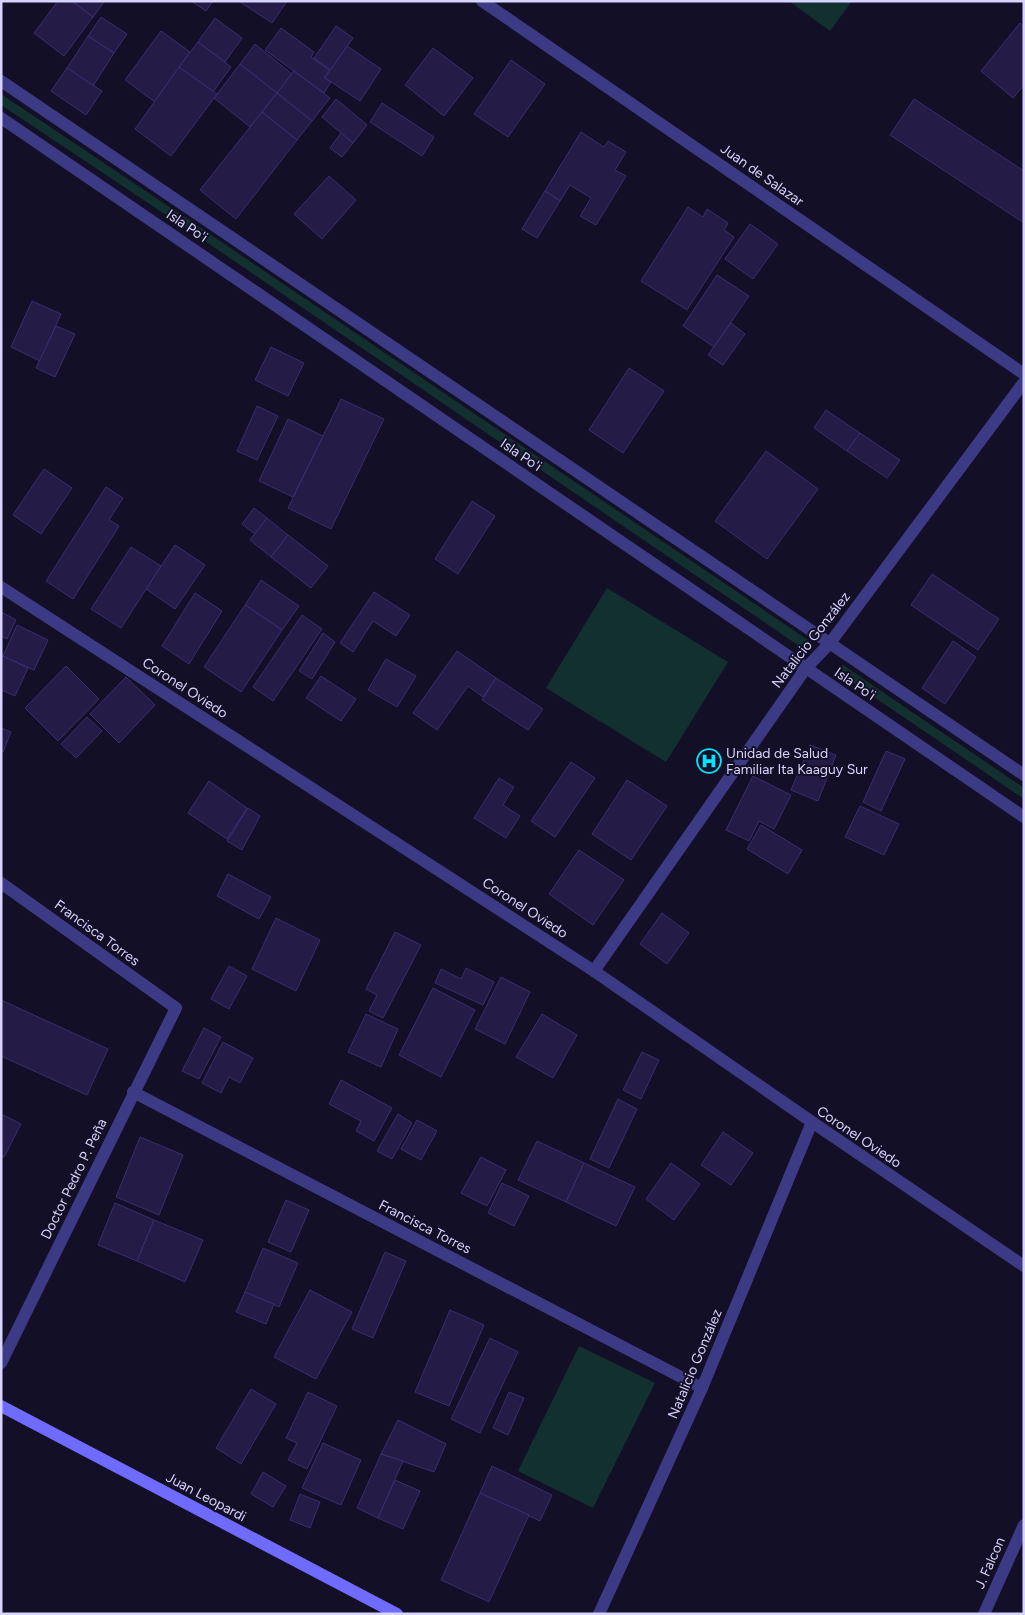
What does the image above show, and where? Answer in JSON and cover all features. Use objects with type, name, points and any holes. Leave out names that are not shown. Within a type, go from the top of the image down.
[{"type":"main road","name":"Juan Leopardi","points":[[1,1406],[397,1614]]},
{"type":"street","name":"Juan de Salazar","points":[[482,1],[1024,374]]},
{"type":"street","name":"Isla Po'i","points":[[1,81],[1024,775]]},
{"type":"street","name":"Isla Po'i","points":[[1,118],[1024,817]]},
{"type":"street","name":"Natalicio González","points":[[594,971],[806,668],[830,643],[1024,382]]},
{"type":"street","name":"Coronel Oviedo","points":[[1,587],[594,971],[1024,1266]]},
{"type":"street","name":"Francisca Torres","points":[[1,883],[176,1008]]},
{"type":"street","name":"Doctor Pedro P. Peña","points":[[1,1363],[176,1008]]},
{"type":"street","name":"Francisca Torres","points":[[133,1092],[702,1388]]},
{"type":"street","name":"Natalicio González","points":[[599,1614],[702,1388],[812,1122]]},
{"type":"street","name":"J. Falcon","points":[[984,1614],[1024,1525]]},
{"type":"green space","points":[[789,1],[852,1],[830,31]]},
{"type":"green space","points":[[1,94],[811,642],[812,647],[808,651],[805,650],[193,233],[1,105]]},
{"type":"green space","points":[[607,588],[728,662],[666,762],[546,688]]},
{"type":"green space","points":[[843,665],[1024,788],[1024,799],[840,674],[839,669]]},
{"type":"green space","points":[[579,1346],[655,1383],[593,1508],[518,1471]]},
{"type":"building","points":[[58,1],[72,1],[93,17],[64,56],[34,33]]},
{"type":"building","points":[[72,1],[102,1],[104,2],[93,17]]},
{"type":"building","points":[[191,1],[213,1],[206,11]]},
{"type":"building","points":[[240,1],[287,1],[272,23]]},
{"type":"building","points":[[101,17],[127,34],[114,53],[88,36]]},
{"type":"building","points":[[215,18],[242,38],[225,62],[198,42]]},
{"type":"building","points":[[1020,23],[1024,26],[1024,85],[1013,98],[981,71]]},
{"type":"building","points":[[336,26],[353,38],[331,70],[314,58]]},
{"type":"building","points":[[281,28],[314,52],[311,57],[329,70],[324,78],[331,82],[324,93],[265,50]]},
{"type":"building","points":[[161,31],[190,52],[155,102],[125,80]]},
{"type":"building","points":[[88,36],[114,53],[93,86],[67,68]]},
{"type":"building","points":[[198,42],[231,67],[213,92],[179,67]]},
{"type":"building","points":[[255,44],[292,74],[277,93],[240,64]]},
{"type":"building","points":[[347,46],[381,69],[360,101],[325,78]]},
{"type":"building","points":[[433,48],[473,78],[444,116],[405,85]]},
{"type":"building","points":[[511,60],[545,84],[508,137],[474,114]]},
{"type":"building","points":[[240,64],[277,93],[250,127],[214,98]]},
{"type":"building","points":[[179,67],[217,94],[171,156],[135,129]]},
{"type":"building","points":[[67,68],[102,91],[86,115],[51,91]]},
{"type":"building","points":[[294,71],[330,98],[312,121],[277,93]]},
{"type":"building","points":[[277,93],[312,121],[297,140],[262,112]]},
{"type":"building","points":[[336,99],[367,125],[353,143],[322,117]]},
{"type":"building","points":[[914,99],[1024,171],[1024,223],[890,135]]},
{"type":"building","points":[[382,103],[434,137],[422,156],[370,122]]},
{"type":"building","points":[[262,112],[297,140],[236,219],[200,190]]},
{"type":"building","points":[[581,132],[604,147],[608,141],[626,152],[615,170],[626,176],[596,225],[580,216],[591,198],[570,185],[560,201],[545,191]]},
{"type":"building","points":[[341,133],[353,143],[342,157],[330,148]]},
{"type":"building","points":[[329,176],[356,200],[322,239],[294,214]]},
{"type":"building","points":[[545,191],[560,201],[537,238],[522,229]]},
{"type":"building","points":[[688,207],[703,217],[707,209],[728,223],[724,230],[734,237],[687,310],[641,281]]},
{"type":"building","points":[[750,224],[778,244],[753,279],[725,259]]},
{"type":"building","points":[[717,275],[749,296],[714,347],[683,326]]},
{"type":"building","points":[[32,301],[61,314],[40,361],[11,347]]},
{"type":"building","points":[[731,323],[745,334],[723,365],[708,355]]},
{"type":"building","points":[[56,326],[75,334],[55,377],[36,368]]},
{"type":"building","points":[[271,347],[304,363],[288,396],[255,380]]},
{"type":"building","points":[[629,368],[664,391],[623,453],[589,430]]},
{"type":"building","points":[[341,399],[384,419],[331,529],[288,508]]},
{"type":"building","points":[[257,406],[278,416],[257,460],[237,451]]},
{"type":"building","points":[[826,410],[860,433],[847,451],[814,428]]},
{"type":"building","points":[[288,419],[323,436],[293,497],[259,481]]},
{"type":"building","points":[[860,433],[900,460],[887,478],[847,451]]},
{"type":"building","points":[[766,451],[818,489],[767,559],[715,521]]},
{"type":"building","points":[[44,469],[72,488],[41,534],[13,515]]},
{"type":"building","points":[[106,487],[123,498],[109,520],[119,526],[73,599],[46,581]]},
{"type":"building","points":[[472,501],[495,516],[458,574],[435,559]]},
{"type":"building","points":[[254,508],[267,518],[255,534],[242,524]]},
{"type":"building","points":[[267,518],[288,535],[271,557],[250,540]]},
{"type":"building","points":[[288,535],[328,566],[311,588],[271,557]]},
{"type":"building","points":[[175,545],[205,565],[175,609],[146,589]]},
{"type":"building","points":[[131,547],[161,566],[121,628],[91,609]]},
{"type":"building","points":[[932,574],[999,619],[978,650],[911,605]]},
{"type":"building","points":[[261,580],[299,606],[282,630],[245,605]]},
{"type":"building","points":[[374,592],[410,615],[396,636],[373,621],[353,652],[340,643]]},
{"type":"building","points":[[195,593],[222,611],[189,664],[162,646]]},
{"type":"building","points":[[245,605],[282,630],[241,692],[204,667]]},
{"type":"building","points":[[1,612],[16,620],[7,639],[1,636]]},
{"type":"building","points":[[302,615],[322,629],[273,701],[253,687]]},
{"type":"building","points":[[17,625],[48,640],[34,670],[3,656]]},
{"type":"building","points":[[323,633],[335,642],[312,679],[299,671]]},
{"type":"building","points":[[953,641],[976,657],[945,704],[922,688]]},
{"type":"building","points":[[457,651],[496,678],[483,697],[468,686],[437,730],[413,713]]},
{"type":"building","points":[[3,656],[28,668],[15,696],[1,690],[1,660]]},
{"type":"building","points":[[386,659],[416,676],[397,707],[368,690]]},
{"type":"building","points":[[66,666],[99,699],[58,741],[25,708]]},
{"type":"building","points":[[321,676],[356,699],[341,721],[306,698]]},
{"type":"building","points":[[126,677],[155,705],[119,743],[90,714]]},
{"type":"building","points":[[496,678],[543,709],[528,730],[482,700]]},
{"type":"building","points":[[87,717],[102,731],[76,758],[61,744]]},
{"type":"building","points":[[1,728],[11,732],[3,752],[1,751]]},
{"type":"building","points":[[810,745],[836,755],[818,801],[791,790]]},
{"type":"building","points":[[886,751],[905,759],[881,811],[863,802]]},
{"type":"building","points":[[571,762],[595,778],[555,837],[531,821]]},
{"type":"building","points":[[753,776],[791,795],[774,829],[759,821],[749,841],[726,830]]},
{"type":"building","points":[[499,778],[514,787],[503,805],[520,816],[506,838],[474,818]]},
{"type":"building","points":[[627,780],[667,806],[631,860],[592,834]]},
{"type":"building","points":[[209,781],[247,808],[227,839],[188,813]]},
{"type":"building","points":[[860,806],[899,824],[884,855],[845,837]]},
{"type":"building","points":[[248,808],[260,816],[242,850],[227,841]]},
{"type":"building","points":[[761,825],[802,850],[788,874],[747,849]]},
{"type":"building","points":[[579,850],[624,880],[593,925],[549,894]]},
{"type":"building","points":[[228,874],[271,897],[259,919],[217,896]]},
{"type":"building","points":[[662,913],[689,933],[667,964],[640,944]]},
{"type":"building","points":[[276,918],[320,940],[296,991],[252,969]]},
{"type":"building","points":[[395,932],[421,945],[383,1018],[369,1011],[377,995],[366,989]]},
{"type":"building","points":[[229,966],[247,976],[229,1009],[211,999]]},
{"type":"building","points":[[466,968],[494,982],[483,1005],[435,983],[441,969],[461,979]]},
{"type":"building","points":[[501,977],[530,992],[505,1044],[475,1029]]},
{"type":"building","points":[[433,988],[475,1010],[441,1077],[399,1055]]},
{"type":"building","points":[[1,1000],[108,1049],[87,1095],[1,1056]]},
{"type":"building","points":[[366,1014],[398,1029],[381,1067],[348,1052]]},
{"type":"building","points":[[542,1014],[577,1035],[553,1078],[516,1057]]},
{"type":"building","points":[[204,1028],[221,1037],[199,1079],[182,1071]]},
{"type":"building","points":[[223,1042],[253,1058],[240,1083],[229,1077],[221,1093],[202,1083]]},
{"type":"building","points":[[642,1052],[659,1060],[641,1099],[623,1090]]},
{"type":"building","points":[[341,1080],[392,1108],[374,1141],[356,1131],[361,1121],[329,1104]]},
{"type":"building","points":[[618,1099],[637,1109],[609,1168],[590,1159]]},
{"type":"building","points":[[1,1114],[21,1124],[4,1157],[1,1156]]},
{"type":"building","points":[[398,1114],[412,1123],[392,1159],[377,1151]]},
{"type":"building","points":[[417,1120],[437,1131],[421,1160],[401,1149]]},
{"type":"building","points":[[723,1132],[753,1153],[731,1185],[701,1165]]},
{"type":"building","points":[[140,1137],[183,1155],[159,1215],[116,1197]]},
{"type":"building","points":[[537,1141],[584,1163],[566,1202],[518,1180]]},
{"type":"building","points":[[481,1157],[506,1170],[487,1206],[461,1193]]},
{"type":"building","points":[[584,1163],[635,1187],[616,1226],[566,1202]]},
{"type":"building","points":[[671,1163],[700,1184],[674,1220],[646,1199]]},
{"type":"building","points":[[502,1183],[529,1196],[514,1226],[488,1213]]},
{"type":"building","points":[[286,1200],[309,1210],[291,1252],[268,1242]]},
{"type":"building","points":[[115,1203],[154,1220],[137,1261],[98,1245]]},
{"type":"building","points":[[154,1220],[203,1240],[185,1282],[137,1261]]},
{"type":"building","points":[[263,1248],[298,1263],[279,1307],[245,1292]]},
{"type":"building","points":[[385,1252],[406,1261],[373,1338],[352,1329]]},
{"type":"building","points":[[310,1290],[352,1312],[316,1379],[274,1357]]},
{"type":"building","points":[[245,1292],[274,1304],[266,1324],[236,1312]]},
{"type":"building","points":[[450,1310],[484,1325],[449,1406],[415,1392]]},
{"type":"building","points":[[490,1338],[518,1352],[480,1433],[451,1419]]},
{"type":"building","points":[[251,1389],[276,1404],[241,1464],[216,1448]]},
{"type":"building","points":[[308,1392],[337,1406],[307,1469],[288,1460],[297,1443],[286,1438]]},
{"type":"building","points":[[509,1392],[524,1398],[508,1435],[493,1428]]},
{"type":"building","points":[[398,1420],[446,1444],[434,1472],[381,1454]]},
{"type":"building","points":[[323,1443],[361,1460],[341,1505],[302,1488]]},
{"type":"building","points":[[381,1454],[403,1461],[378,1518],[357,1508]]},
{"type":"building","points":[[492,1466],[552,1495],[540,1521],[480,1493]]},
{"type":"building","points":[[263,1472],[286,1486],[273,1507],[251,1494]]},
{"type":"building","points":[[395,1480],[420,1491],[403,1529],[378,1518]]},
{"type":"building","points":[[480,1493],[529,1515],[489,1602],[441,1580]]},
{"type":"building","points":[[300,1494],[320,1502],[310,1528],[290,1520]]},
{"type":"place","name":"Unidad de Salud Familiar Ita Kaaguy Sur","points":[[709,761]]}]
